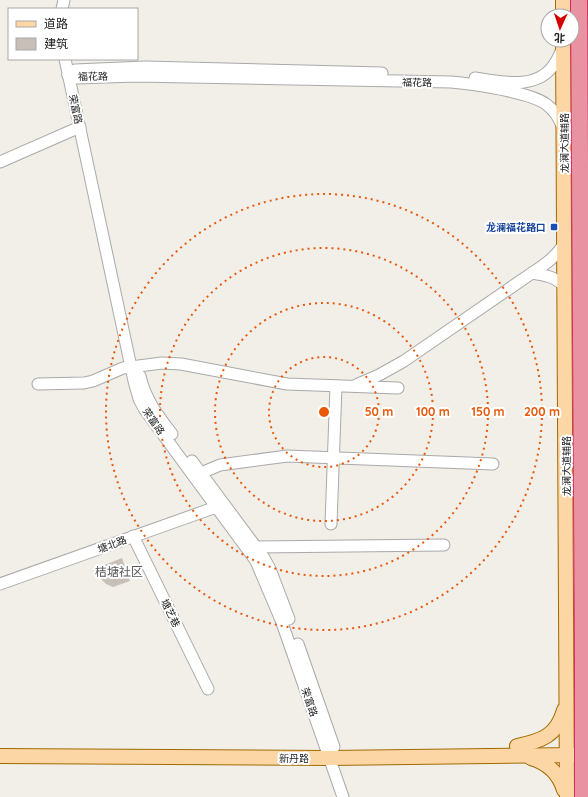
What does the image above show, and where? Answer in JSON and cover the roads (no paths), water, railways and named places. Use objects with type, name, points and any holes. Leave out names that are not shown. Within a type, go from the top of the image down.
[{"type":"highway","points":[[579,0],[583,797]]},
{"type":"main road","name":"龙澜大道辅路","points":[[563,48],[567,698],[566,797]]},
{"type":"main road","points":[[518,751],[551,734],[560,721],[567,698]]},
{"type":"main road","name":"新丹路","points":[[0,756],[518,751],[567,750],[588,745]]},
{"type":"main road","name":"新丹路","points":[[0,747],[332,753]]},
{"type":"main road","name":"新丹路","points":[[567,750],[588,755]]},
{"type":"main road","points":[[518,751],[551,768],[557,774],[566,797]]},
{"type":"street","name":"福花路","points":[[73,70],[145,67],[450,75],[516,83],[532,81],[546,74],[555,64],[561,48]]},
{"type":"street","name":"荣富路","points":[[66,60],[73,70],[134,366],[135,388],[145,410],[220,505],[257,547],[270,569],[288,618],[332,753],[343,797]]},
{"type":"street","name":"福花路","points":[[73,70],[130,76],[451,82],[470,84],[511,92],[540,100],[547,104],[556,114],[562,124],[564,133]]},
{"type":"street","name":"荣富路","points":[[73,70],[80,127],[134,366],[151,405],[201,473],[262,573],[350,797]]},
{"type":"street","points":[[0,162],[80,127]]},
{"type":"street","points":[[352,387],[379,375],[404,361],[551,260],[565,242]]},
{"type":"street","points":[[532,273],[554,278],[565,287]]},
{"type":"street","points":[[38,384],[84,383],[93,381],[118,369],[158,363],[171,363],[287,384],[398,388]]},
{"type":"street","points":[[331,524],[336,386]]},
{"type":"street","points":[[201,473],[220,465],[278,457],[493,464]]},
{"type":"street","name":"塘北路","points":[[0,584],[220,505]]},
{"type":"street","name":"塘艺巷","points":[[133,536],[208,689]]},
{"type":"street","points":[[257,547],[444,545]]},
{"type":"place","name":"龙澜福花路口","points":[[554,227]]},
{"type":"district","name":"桔塘社区","points":[[119,572]]}]
